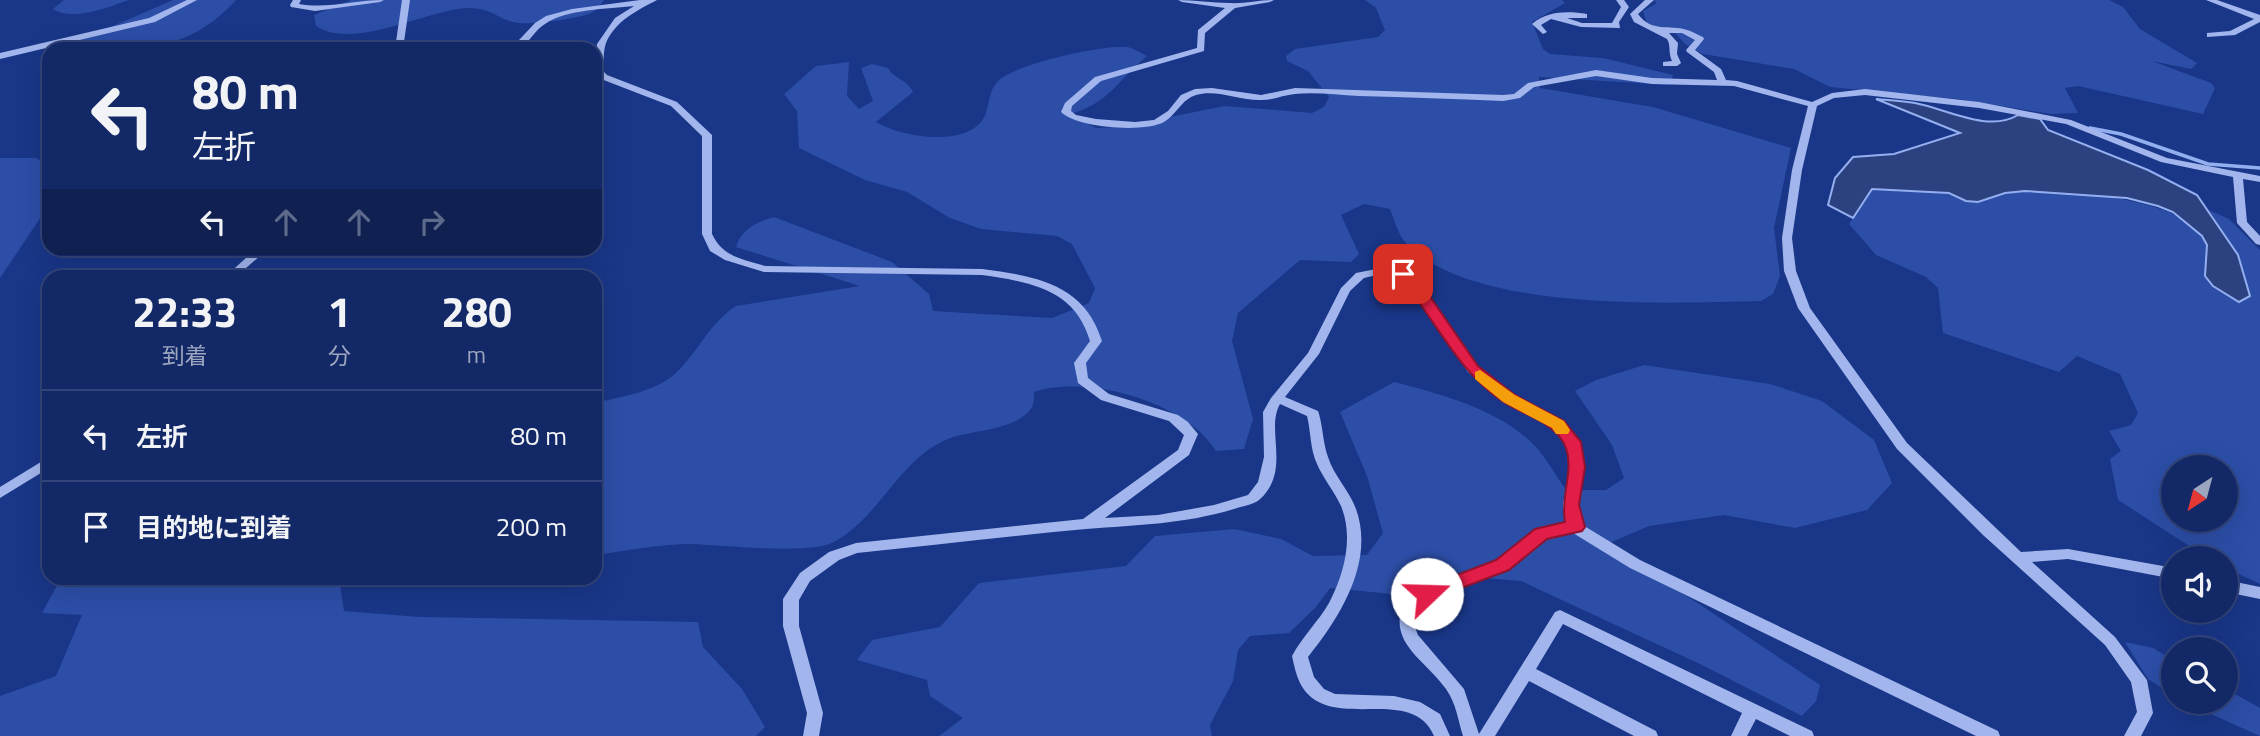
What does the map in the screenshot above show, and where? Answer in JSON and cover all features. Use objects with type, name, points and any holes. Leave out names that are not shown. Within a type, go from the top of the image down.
[{"type":"street","points":[[56,42],[152,20],[193,0]]},
{"type":"street","points":[[297,0],[294,5],[315,9],[380,0]]},
{"type":"street","points":[[400,42],[406,0]]},
{"type":"street","points":[[1182,0],[1232,6],[1270,0]]},
{"type":"street","points":[[1561,17],[1581,25],[1612,28],[1617,26],[1615,22],[1625,7],[1620,0]]},
{"type":"street","points":[[1626,24],[1627,20],[1635,16],[1650,0]]},
{"type":"street","points":[[2210,0],[2258,16]]},
{"type":"street","points":[[526,42],[536,25],[552,17],[649,1]]},
{"type":"street","points":[[602,43],[618,20],[649,1]]},
{"type":"street","points":[[1232,6],[1201,32],[1201,49],[1098,79],[1068,105],[1066,112],[1085,120],[1135,125],[1157,122],[1171,113],[1184,97],[1195,92],[1261,98],[1295,91],[1503,98],[1517,96],[1531,85],[1596,73],[1676,82],[1722,81],[1772,92],[1812,105],[1832,96],[1898,94],[2069,122],[2164,160],[2238,177],[2260,179]]},
{"type":"street","points":[[1543,32],[1536,24],[1572,8]]},
{"type":"street","points":[[1622,13],[1635,16],[1662,32],[1674,43],[1673,54],[1677,63],[1666,64]]},
{"type":"street","points":[[1550,16],[1584,16]]},
{"type":"street","points":[[2210,36],[2232,33],[2258,16]]},
{"type":"street","points":[[1662,32],[1675,32],[1689,37],[1683,45],[1684,51],[1722,81]]},
{"type":"street","points":[[0,55],[42,45]]},
{"type":"street","points":[[602,74],[604,77],[674,104],[689,114],[707,135],[707,234],[715,249],[729,258],[764,269],[982,272],[1017,277],[1079,303],[1094,324],[1096,341],[1080,363],[1082,380],[1105,397],[1172,417],[1191,434],[1184,452],[1087,523]]},
{"type":"street","points":[[1812,105],[1797,170],[1787,238],[1790,271],[1804,308],[1902,446],[2018,558],[2110,641],[2139,680],[2145,713],[2132,736]]},
{"type":"street","points":[[2238,177],[2242,223],[2260,242]]},
{"type":"street","points":[[238,270],[255,256]]},
{"type":"street","points":[[811,736],[815,713],[792,626],[790,599],[805,577],[834,556],[856,548],[1087,523],[1158,520],[1214,510],[1253,498],[1265,483],[1272,457],[1269,412],[1313,354],[1345,290],[1369,272],[1386,270],[1403,274],[1417,289],[1472,369],[1509,398],[1558,425],[1574,446],[1576,467],[1570,505],[1575,527]]},
{"type":"street","points":[[1277,398],[1313,414],[1322,457],[1350,511],[1353,538],[1353,556],[1347,579],[1319,634],[1300,656],[1301,673],[1314,697],[1335,707],[1410,706],[1433,718],[1442,736]]},
{"type":"street","points":[[0,493],[42,466]]},
{"type":"street","points":[[1806,736],[1560,616],[1488,736],[1470,736],[1457,692],[1406,631],[1405,610],[1412,600],[1502,565],[1541,533],[1575,527],[1635,564],[1992,736]]},
{"type":"street","points":[[2018,558],[2068,554],[2161,572]]},
{"type":"street","points":[[2238,588],[2260,593]]},
{"type":"street","points":[[1526,672],[1650,736]]},
{"type":"street","points":[[1739,736],[1752,710]]},
{"type":"shaded area","points":[[64,0],[129,0],[80,14],[61,13],[53,9]]},
{"type":"shaded area","points":[[173,0],[236,0],[217,18],[179,40],[76,42]]},
{"type":"shaded area","points":[[351,0],[604,0],[596,10],[588,14],[534,23],[512,22],[484,10],[468,8],[369,32],[332,32],[316,26],[314,15]]},
{"type":"shaded area","points":[[1365,0],[1562,0],[1565,3],[1532,22],[1543,49],[1550,54],[1603,58],[1673,75],[1670,85],[1539,77],[1540,88],[1653,107],[1791,148],[1774,228],[1780,276],[1773,294],[1761,301],[1676,303],[1574,299],[1523,293],[1477,282],[1436,266],[1403,240],[1390,209],[1364,204],[1341,215],[1359,254],[1351,262],[1300,260],[1238,313],[1232,341],[1253,419],[1244,449],[1216,451],[1202,434],[1182,419],[1134,396],[1081,387],[1056,387],[1034,392],[1032,407],[1016,421],[957,436],[931,448],[903,473],[864,518],[834,542],[822,546],[786,549],[679,544],[602,554],[602,401],[640,392],[671,377],[713,327],[736,306],[860,286],[736,247],[741,236],[756,224],[774,217],[892,262],[929,294],[933,311],[1052,318],[1089,303],[1095,288],[1072,244],[1057,236],[981,229],[950,218],[907,192],[865,180],[799,148],[797,111],[784,94],[816,66],[849,62],[847,96],[859,109],[873,101],[861,68],[872,64],[888,68],[913,92],[876,122],[901,132],[931,137],[960,134],[982,121],[994,85],[1007,75],[1059,57],[1115,47],[1130,48],[1147,56],[1095,104],[1071,114],[1096,128],[1119,127],[1225,106],[1312,113],[1324,107],[1329,97],[1308,71],[1287,61],[1286,56],[1295,49],[1378,37],[1385,30],[1376,8]]},
{"type":"shaded area","points":[[1654,0],[2109,0],[2123,7],[2140,29],[2197,63],[2191,69],[2152,61],[2211,83],[2215,88],[2203,114],[2078,86],[2065,88],[2078,113],[2051,114],[1958,99],[1830,87],[1794,69],[1703,54],[1685,44],[1676,34],[1647,23],[1643,11],[1657,3]]},
{"type":"shaded area","points":[[1876,99],[1915,103],[1981,121],[1994,122],[2018,115],[2040,119],[2048,130],[2148,170],[2197,195],[2238,255],[2250,296],[2239,302],[2213,286],[2205,276],[2207,245],[2202,236],[2173,212],[2127,198],[2025,191],[2005,193],[1978,202],[1966,201],[1949,193],[1872,189],[1853,218],[1828,205],[1835,178],[1853,157],[1894,154],[1960,133]]},
{"type":"shaded area","points":[[0,158],[36,158],[42,161],[42,215],[0,278]]},
{"type":"shaded area","points":[[1872,189],[1938,190],[1973,202],[2008,192],[2085,194],[2149,205],[2176,215],[2196,228],[2206,244],[2205,277],[2250,295],[2238,255],[2209,210],[2229,219],[2260,250],[2260,584],[2238,574],[2238,546],[2189,546],[2168,532],[2238,532],[2238,455],[2161,455],[2161,528],[2118,500],[2110,459],[2121,451],[2109,431],[2131,425],[2138,413],[2120,374],[2077,356],[2059,372],[1943,333],[1938,288],[1926,277],[1876,255],[1849,224]]},
{"type":"shaded area","points":[[1644,365],[1770,384],[1822,401],[1874,440],[1892,483],[1867,510],[1795,528],[1724,515],[1649,526],[1600,547],[1690,598],[1820,685],[1816,701],[1802,716],[1702,665],[1521,581],[1461,576],[1392,594],[1330,588],[1316,607],[1289,633],[1250,636],[1238,650],[1233,681],[1210,725],[1212,736],[939,736],[963,718],[930,696],[927,680],[857,660],[872,640],[940,627],[979,583],[1126,566],[1155,536],[1234,529],[1281,539],[1313,556],[1367,555],[1383,533],[1367,476],[1340,412],[1394,382],[1450,398],[1505,422],[1535,446],[1566,490],[1606,490],[1624,478],[1612,445],[1575,391],[1596,380]]},
{"type":"shaded area","points":[[57,585],[340,585],[344,611],[420,617],[698,622],[703,647],[742,689],[765,727],[756,736],[0,736],[0,696],[56,676],[82,615],[42,613]]},
{"type":"shaded area","points":[[2125,642],[2153,648],[2161,653],[2161,687],[2148,679]]},
{"type":"shaded area","points":[[2238,696],[2260,708],[2260,736],[2211,714],[2238,714]]},
{"type":"waterway","points":[[2090,128],[2121,134],[2208,164],[2260,168]]},
{"type":"slow traffic","points":[[1480,375],[1509,398],[1558,425],[1562,430]]},
{"type":"route","points":[[1403,274],[1417,289],[1472,369],[1509,398],[1558,425],[1574,446],[1576,467],[1570,505],[1575,527],[1541,533],[1502,565],[1427,594]]}]
